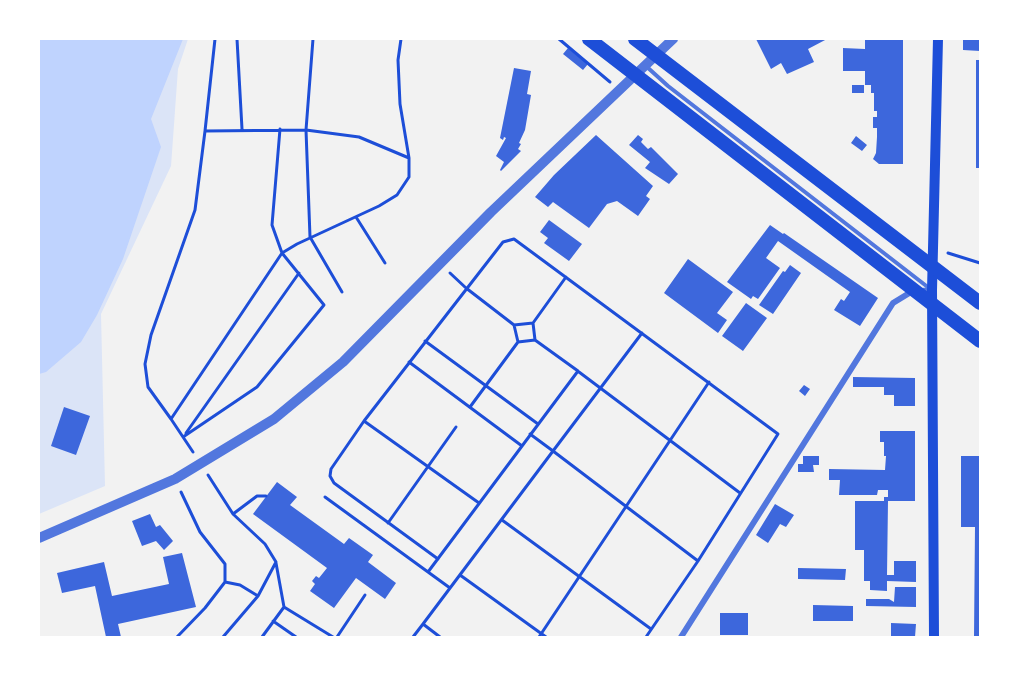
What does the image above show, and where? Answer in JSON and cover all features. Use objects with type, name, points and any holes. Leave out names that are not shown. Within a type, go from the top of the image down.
[{"type":"highway","points":[[590,39],[980,341]]},
{"type":"highway","points":[[635,39],[980,303]]},
{"type":"main road","points":[[934,637],[932,290],[935,248],[938,39]]},
{"type":"street","points":[[39,538],[175,479],[274,419],[327,376],[384,322],[440,263],[618,89],[673,39]]},
{"type":"street","points":[[681,637],[893,303],[911,292],[932,290]]},
{"type":"lane","points":[[645,64],[668,86],[932,290]]},
{"type":"path","points":[[215,39],[195,210],[151,335],[145,364],[148,387],[233,514],[265,544],[276,562],[284,607],[262,637]]},
{"type":"path","points":[[237,39],[242,129]]},
{"type":"path","points":[[313,39],[306,130],[310,237],[342,292]]},
{"type":"path","points":[[171,419],[282,253],[310,237],[379,206],[397,195],[409,177],[409,158],[400,104],[401,39]]},
{"type":"path","points":[[559,39],[618,89]]},
{"type":"path","points":[[183,437],[257,387],[324,305],[282,253],[272,225],[280,129]]},
{"type":"path","points":[[205,131],[306,130],[359,137],[409,158]]},
{"type":"path","points":[[356,217],[385,263]]},
{"type":"path","points":[[438,559],[334,483],[330,476],[331,469],[364,421],[466,288],[503,242],[514,239],[778,434],[698,561],[646,637]]},
{"type":"path","points":[[935,248],[965,260],[980,263]]},
{"type":"path","points":[[440,263],[466,288],[514,325],[519,342]]},
{"type":"path","points":[[183,437],[299,273]]},
{"type":"path","points":[[535,340],[533,323],[566,277]]},
{"type":"path","points":[[514,325],[533,323]]},
{"type":"path","points":[[413,637],[642,333]]},
{"type":"path","points":[[470,408],[519,342],[535,340],[740,493]]},
{"type":"path","points":[[425,341],[538,424]]},
{"type":"path","points":[[409,362],[522,446]]},
{"type":"path","points":[[428,572],[578,371]]},
{"type":"path","points":[[540,635],[709,382]]},
{"type":"path","points":[[364,421],[479,503]]},
{"type":"path","points":[[388,523],[456,427]]},
{"type":"path","points":[[530,434],[698,561]]},
{"type":"path","points":[[175,479],[200,532],[225,564],[225,582],[205,608],[177,637]]},
{"type":"path","points":[[233,514],[257,496],[266,496]]},
{"type":"path","points":[[325,497],[450,588]]},
{"type":"path","points":[[502,519],[651,630]]},
{"type":"path","points":[[223,637],[258,596],[276,562]]},
{"type":"path","points":[[460,575],[540,635],[546,637]]},
{"type":"path","points":[[225,582],[240,585],[258,596]]},
{"type":"path","points":[[284,607],[335,637],[365,595]]},
{"type":"path","points":[[273,621],[296,637]]},
{"type":"path","points":[[423,624],[440,637]]},
{"type":"shaded area","points":[[39,39],[188,39],[178,69],[171,166],[101,314],[105,486],[39,514]]},
{"type":"water","points":[[39,39],[183,39],[151,119],[161,147],[123,259],[97,315],[81,342],[46,372],[39,374]]},
{"type":"building","points":[[756,39],[827,39],[808,49],[814,62],[787,74],[781,63],[771,69]]},
{"type":"building","points":[[865,39],[903,39],[903,164],[879,164],[873,159],[876,153],[877,137],[877,128],[873,128],[873,117],[877,117],[877,111],[874,111],[874,93],[871,93],[871,85],[865,85],[865,71],[843,71],[843,48],[865,49]]},
{"type":"building","points":[[963,39],[980,39],[980,51],[963,50]]},
{"type":"building","points":[[568,48],[588,64],[583,70],[563,54]]},
{"type":"building","points":[[976,60],[980,60],[980,168],[976,168]]},
{"type":"building","points":[[514,68],[531,71],[527,94],[531,95],[525,130],[519,143],[521,144],[518,149],[521,151],[501,171],[504,162],[496,156],[506,138],[504,137],[503,140],[500,138]]},
{"type":"building","points":[[852,85],[864,85],[864,93],[852,93]]},
{"type":"building","points":[[596,135],[653,186],[646,196],[650,199],[638,216],[617,201],[607,204],[589,228],[553,202],[548,207],[535,197],[554,175]]},
{"type":"building","points":[[638,135],[648,149],[651,147],[678,174],[669,184],[645,168],[650,162],[629,145]]},
{"type":"building","points":[[856,136],[867,145],[862,151],[851,143]]},
{"type":"building","points":[[549,220],[582,244],[569,261],[544,243],[548,238],[540,232]]},
{"type":"building","points":[[770,225],[878,298],[860,326],[834,310],[841,299],[844,301],[850,292],[778,241],[766,258],[780,268],[758,299],[753,296],[751,299],[727,282]]},
{"type":"building","points":[[688,259],[733,292],[717,313],[727,320],[718,333],[664,293]]},
{"type":"building","points":[[790,265],[801,273],[773,314],[759,305],[783,271],[785,272]]},
{"type":"building","points":[[746,303],[767,318],[743,351],[722,336]]},
{"type":"building","points":[[853,377],[915,378],[915,406],[894,406],[894,395],[884,395],[884,387],[853,387]]},
{"type":"building","points":[[804,385],[810,389],[805,396],[799,391]]},
{"type":"building","points":[[64,407],[90,416],[76,455],[51,446]]},
{"type":"building","points":[[880,431],[915,431],[915,501],[888,501],[887,575],[894,575],[894,561],[916,561],[916,582],[887,581],[887,591],[870,590],[870,581],[864,581],[864,550],[855,550],[855,501],[884,501],[884,497],[888,497],[888,490],[878,490],[877,495],[839,495],[840,480],[829,480],[829,469],[885,470],[886,456],[884,456],[884,442],[880,442]]},
{"type":"building","points":[[803,456],[819,456],[819,465],[813,465],[814,472],[798,472],[798,464],[803,464]]},
{"type":"building","points":[[961,456],[980,456],[980,637],[974,637],[975,527],[961,527]]},
{"type":"building","points":[[277,482],[297,497],[290,505],[344,544],[349,538],[373,555],[368,562],[396,583],[385,599],[356,578],[334,608],[310,591],[315,584],[312,581],[316,576],[319,578],[327,568],[253,514]]},
{"type":"building","points":[[775,504],[794,515],[786,527],[780,524],[768,543],[756,535]]},
{"type":"building","points":[[150,514],[156,527],[160,525],[173,541],[164,550],[156,541],[142,546],[132,521]]},
{"type":"building","points":[[182,553],[196,607],[118,624],[121,637],[106,637],[95,586],[62,593],[57,573],[104,562],[112,596],[169,584],[163,557]]},
{"type":"building","points":[[798,568],[846,569],[845,580],[798,579]]},
{"type":"building","points":[[895,587],[916,587],[916,607],[866,606],[866,599],[889,599],[894,602]]},
{"type":"building","points":[[813,605],[853,606],[853,621],[813,621]]},
{"type":"building","points":[[720,613],[748,613],[748,635],[720,635]]},
{"type":"building","points":[[891,623],[916,624],[915,637],[891,637]]}]
